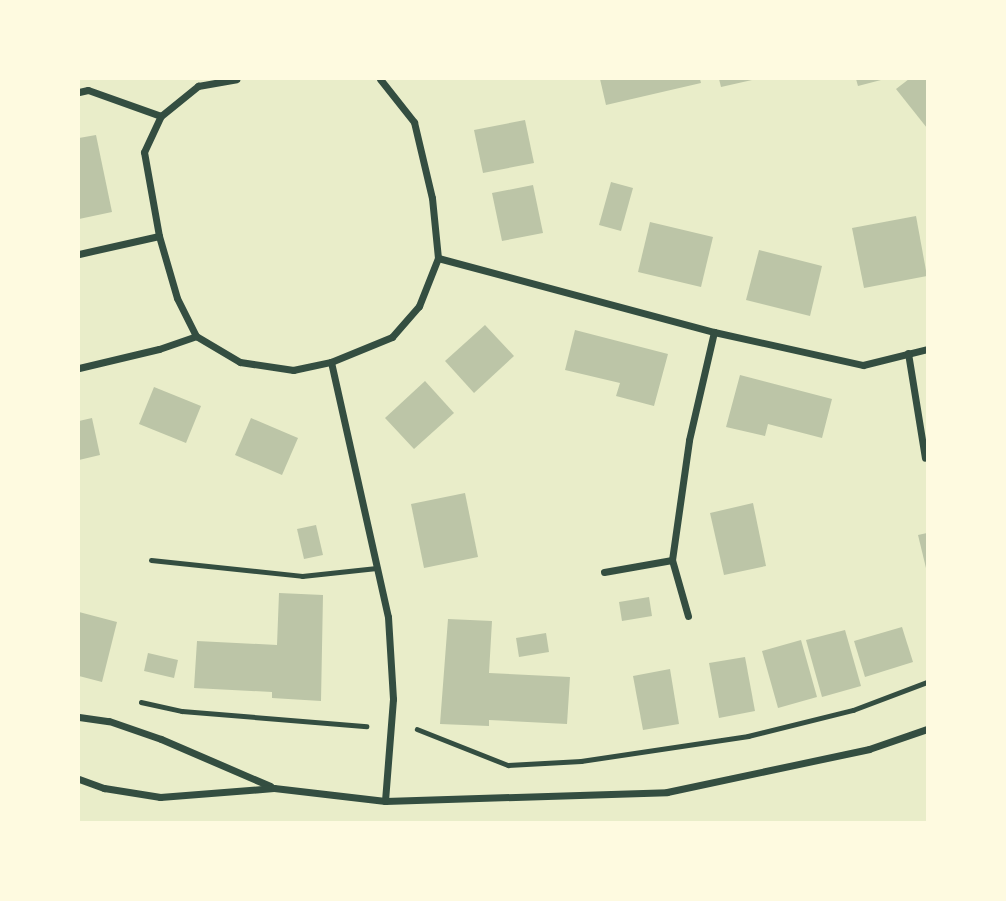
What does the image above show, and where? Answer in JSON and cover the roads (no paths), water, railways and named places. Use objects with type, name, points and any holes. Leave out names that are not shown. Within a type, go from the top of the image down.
[{"type":"street","points":[[236,79],[198,86],[161,116],[144,152],[159,236],[177,298],[195,336],[240,362],[293,370],[331,362],[392,337],[419,306],[439,258],[432,198],[414,122],[380,79]]},
{"type":"street","points":[[79,92],[88,90],[161,116]]},
{"type":"street","points":[[79,254],[159,236]]},
{"type":"street","points":[[439,258],[715,332],[863,365],[927,349]]},
{"type":"street","points":[[688,616],[672,560],[689,440],[715,332]]},
{"type":"street","points":[[79,368],[159,349],[195,336]]},
{"type":"street","points":[[908,353],[925,458]]},
{"type":"street","points":[[331,362],[388,617],[393,699],[386,801]]},
{"type":"street","points":[[604,572],[672,560]]},
{"type":"street","points":[[79,717],[109,721],[161,739],[274,788]]},
{"type":"street","points":[[79,779],[104,788],[160,797],[274,788],[386,801],[667,792],[869,750],[927,729]]},
{"type":"lane","points":[[151,561],[302,576],[377,568]]}]
